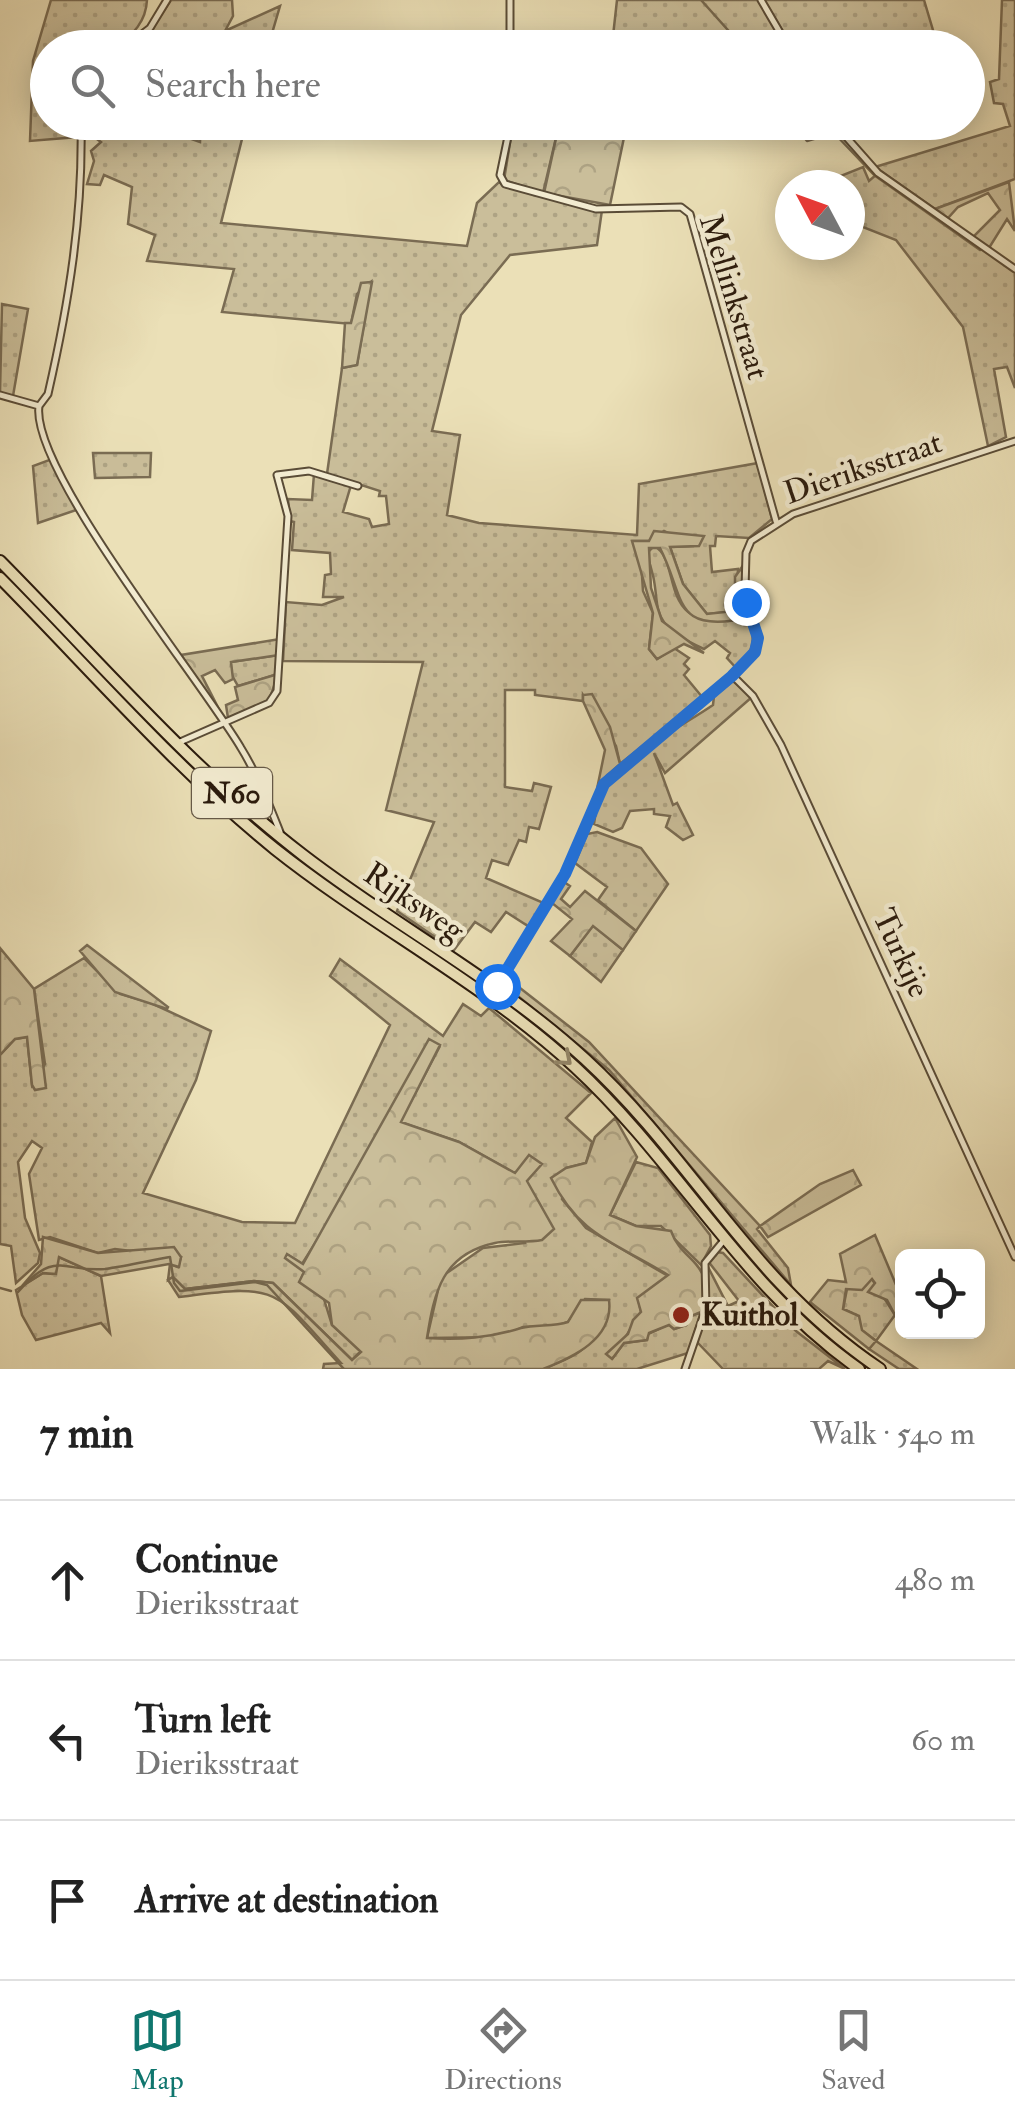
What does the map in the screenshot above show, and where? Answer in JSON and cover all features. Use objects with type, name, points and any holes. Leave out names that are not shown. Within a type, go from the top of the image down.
[{"type":"highway","name":"Rijksweg","points":[[0,561],[283,839],[607,1080],[786,1310],[859,1369]]},
{"type":"highway","name":"Rijksweg","points":[[0,578],[252,829],[326,886],[492,994]]},
{"type":"highway","name":"Rijksweg","points":[[728,1236],[811,1317],[880,1369]]},
{"type":"street","points":[[147,30],[166,0]]},
{"type":"street","points":[[510,0],[510,30]]},
{"type":"street","points":[[761,0],[778,30]]},
{"type":"street","points":[[81,140],[83,191],[76,255],[48,394],[39,406],[46,442],[109,557],[242,750],[283,839]]},
{"type":"street","name":"Mellinkstraat","points":[[507,140],[500,175],[506,184],[596,208],[680,207],[690,214],[776,522]]},
{"type":"street","points":[[849,140],[878,173],[1015,269]]},
{"type":"street","points":[[0,395],[39,406]]},
{"type":"street","name":"Dieriksstraat","points":[[492,994],[565,874],[604,784],[752,656],[758,642],[744,590],[746,553],[751,541],[776,522],[1015,441]]},
{"type":"street","points":[[180,742],[269,703],[279,685],[288,516],[278,475],[309,471],[358,486]]},
{"type":"street","name":"Turkije","points":[[732,676],[754,696],[782,745],[1015,1257]]},
{"type":"street","points":[[685,1369],[706,1308],[705,1262],[728,1236]]},
{"type":"green space","points":[[51,0],[147,0],[135,30],[42,30]]},
{"type":"green space","points":[[171,0],[232,0],[233,16],[226,30],[151,30]]},
{"type":"green space","points":[[617,0],[759,0],[776,30],[614,30]]},
{"type":"green space","points":[[764,0],[924,0],[933,30],[782,30]]},
{"type":"green space","points":[[1002,0],[1015,0],[1015,179],[935,209],[875,167],[964,140],[985,140],[985,134],[1010,126],[1003,104],[994,103],[990,82],[999,79]]},
{"type":"green space","points":[[280,6],[273,30],[227,30]]},
{"type":"green space","points":[[98,140],[242,140],[221,223],[467,246],[477,203],[499,182],[602,210],[597,245],[510,255],[461,315],[432,431],[460,435],[447,515],[479,523],[637,535],[639,484],[758,463],[772,519],[749,538],[716,536],[715,546],[710,546],[712,572],[738,569],[736,611],[707,614],[683,584],[670,547],[694,546],[664,531],[649,541],[633,541],[641,561],[643,591],[653,613],[649,649],[657,659],[674,648],[689,658],[684,664],[689,669],[684,675],[703,698],[620,764],[616,746],[583,695],[583,701],[535,695],[535,690],[505,690],[505,787],[532,791],[534,783],[551,787],[539,829],[529,827],[526,842],[519,840],[508,865],[492,860],[486,878],[546,904],[531,928],[506,912],[491,932],[475,922],[454,950],[397,911],[434,822],[386,810],[423,662],[283,661],[286,602],[322,605],[344,597],[323,597],[325,575],[331,574],[330,553],[292,550],[294,522],[290,521],[288,499],[312,500],[314,474],[351,485],[343,512],[369,519],[372,527],[389,524],[386,496],[379,496],[380,491],[327,474],[342,368],[357,365],[371,282],[357,294],[351,324],[222,312],[234,269],[147,261],[155,235],[128,224],[132,187],[104,175],[100,185],[87,184],[94,161],[91,151],[101,142]]},
{"type":"green space","points":[[510,140],[555,140],[543,193],[504,180]]},
{"type":"green space","points":[[556,140],[623,140],[610,205],[544,193]]},
{"type":"green space","points":[[865,172],[869,181],[877,174],[1015,271],[1015,388],[1007,367],[994,369],[1006,437],[988,446],[963,327],[896,240],[865,228]]},
{"type":"green space","points":[[1009,182],[1015,231],[1007,219],[989,248],[973,237],[1000,210],[988,193],[958,207],[948,218],[935,209]]},
{"type":"green space","points":[[372,282],[357,365],[342,368],[345,323],[351,323],[361,283]]},
{"type":"green space","points":[[2,304],[28,309],[13,396],[0,393]]},
{"type":"green space","points":[[93,453],[151,453],[150,477],[95,478]]},
{"type":"green space","points":[[52,459],[79,509],[38,523],[33,466]]},
{"type":"green space","points":[[654,531],[704,536],[699,546],[670,547],[683,584],[707,614],[735,611],[735,577],[742,567],[748,618],[705,621],[685,608],[660,548],[649,548],[651,588],[662,621],[704,653],[684,644],[657,659],[649,649],[653,613],[632,541],[649,541]]},
{"type":"green space","points":[[654,546],[663,555],[684,608],[697,617],[718,621],[748,618],[752,646],[737,669],[727,658],[730,653],[715,641],[704,649],[670,629],[662,619],[646,554]]},
{"type":"green space","points":[[280,639],[279,655],[231,662],[233,679],[225,683],[215,670],[202,676],[223,717],[181,655]]},
{"type":"green space","points":[[279,655],[278,674],[238,686],[229,670],[231,662]]},
{"type":"green space","points":[[278,674],[269,701],[228,718],[226,705],[238,700],[235,687]]},
{"type":"green space","points":[[733,681],[752,697],[665,773],[654,753],[673,805],[677,803],[693,835],[683,840],[666,827],[670,816],[654,814],[654,809],[630,811],[622,828],[613,832],[594,824],[599,803],[623,768],[713,705],[714,696]]},
{"type":"green space","points":[[592,694],[610,727],[620,764],[598,784],[605,750],[583,701],[583,695]]},
{"type":"green space","points":[[597,832],[641,848],[668,884],[636,931],[598,900],[607,887],[575,863],[587,834]]},
{"type":"green space","points":[[564,882],[570,886],[561,899],[570,907],[585,891],[636,931],[623,950],[593,926],[570,956],[551,941],[572,919],[552,903]]},
{"type":"green space","points":[[593,925],[623,950],[601,982],[570,956]]},
{"type":"green space","points":[[87,945],[167,1009],[115,992],[80,951]]},
{"type":"green space","points":[[0,948],[34,989],[46,1088],[35,1090],[32,1085],[27,1037],[15,1039],[0,1055]]},
{"type":"green space","points":[[84,958],[120,994],[151,1003],[211,1031],[196,1080],[143,1193],[242,1222],[295,1223],[390,1025],[330,976],[340,959],[443,1036],[463,1004],[481,1016],[489,1008],[591,1093],[566,1118],[592,1142],[586,1163],[566,1168],[562,1199],[586,1228],[668,1276],[639,1303],[641,1312],[612,1359],[624,1343],[647,1340],[648,1334],[669,1324],[674,1329],[686,1325],[685,1318],[701,1312],[688,1353],[637,1369],[543,1369],[587,1345],[609,1300],[585,1299],[568,1322],[556,1326],[523,1327],[503,1337],[427,1338],[441,1277],[483,1248],[525,1243],[516,1174],[459,1142],[400,1122],[440,1046],[302,1264],[288,1255],[304,1272],[300,1282],[323,1296],[332,1325],[361,1351],[352,1360],[273,1283],[254,1281],[185,1289],[173,1277],[168,1280],[170,1264],[178,1267],[181,1257],[115,1249],[98,1253],[50,1237],[39,1240],[29,1174],[42,1148],[32,1141],[18,1162],[25,1218],[40,1253],[38,1263],[16,1283],[11,1246],[0,1244],[0,1055],[15,1039],[27,1037],[32,1085],[45,1064],[34,989]]},
{"type":"green space","points":[[506,977],[589,1042],[760,1226],[757,1229],[788,1268],[791,1285],[609,1070],[508,988]]},
{"type":"green space","points":[[429,1039],[440,1045],[401,1122],[459,1142],[515,1173],[529,1155],[542,1164],[527,1181],[554,1229],[542,1240],[495,1243],[463,1256],[452,1266],[438,1291],[427,1338],[475,1338],[562,1324],[568,1322],[581,1300],[609,1300],[609,1314],[598,1336],[567,1359],[543,1369],[323,1369],[324,1364],[341,1363],[302,1320],[273,1297],[238,1291],[179,1297],[168,1280],[173,1277],[185,1289],[254,1281],[273,1283],[352,1360],[361,1352],[332,1325],[329,1303],[299,1282],[304,1272],[285,1258],[287,1254],[303,1264]]},
{"type":"green space","points":[[615,1118],[637,1157],[610,1215],[636,1226],[671,1231],[702,1272],[705,1295],[701,1312],[686,1318],[686,1325],[674,1329],[669,1325],[649,1333],[647,1340],[624,1343],[612,1359],[606,1354],[628,1334],[641,1312],[637,1298],[668,1275],[587,1226],[562,1198],[551,1178],[566,1168],[586,1163],[595,1137]]},
{"type":"green space","points":[[636,1162],[658,1168],[710,1235],[711,1246],[701,1265],[661,1226],[636,1226],[610,1215]]},
{"type":"green space","points":[[853,1170],[861,1185],[768,1237],[760,1226],[820,1184]]},
{"type":"green space","points":[[875,1235],[895,1282],[895,1315],[887,1300],[868,1292],[875,1283],[872,1279],[862,1290],[846,1289],[843,1309],[859,1316],[862,1330],[876,1341],[869,1349],[810,1302],[828,1280],[846,1282],[840,1254]]},
{"type":"green space","points":[[43,1237],[98,1253],[174,1247],[181,1257],[179,1267],[169,1264],[101,1276],[59,1257],[56,1274],[43,1273],[22,1286],[41,1264]]},
{"type":"green space","points":[[717,1252],[723,1253],[796,1331],[845,1369],[828,1361],[819,1369],[723,1369],[697,1342],[708,1304],[707,1265],[728,1306],[739,1301],[708,1261]]},
{"type":"green space","points":[[59,1257],[101,1276],[110,1333],[101,1323],[36,1340],[22,1315],[16,1290],[43,1273],[52,1274]]},
{"type":"green space","points":[[872,1279],[895,1315],[876,1341],[917,1369],[899,1369],[869,1349],[875,1340],[861,1330],[852,1313],[843,1309],[847,1289]]},
{"type":"waterway","points":[[701,0],[728,30]]},
{"type":"waterway","points":[[806,140],[810,140]]},
{"type":"waterway","points":[[841,140],[874,175],[980,250]]},
{"type":"waterway","points":[[18,1292],[51,1266],[105,1269],[170,1257],[174,1283],[180,1291],[255,1282],[267,1285],[344,1369]]},
{"type":"waterway","points":[[0,1288],[11,1291]]},
{"type":"place","name":"Kuithol","points":[[681,1315]]},
{"type":"route","points":[[497,986],[565,874],[610,776],[692,711],[755,652],[758,638],[746,602]]}]
